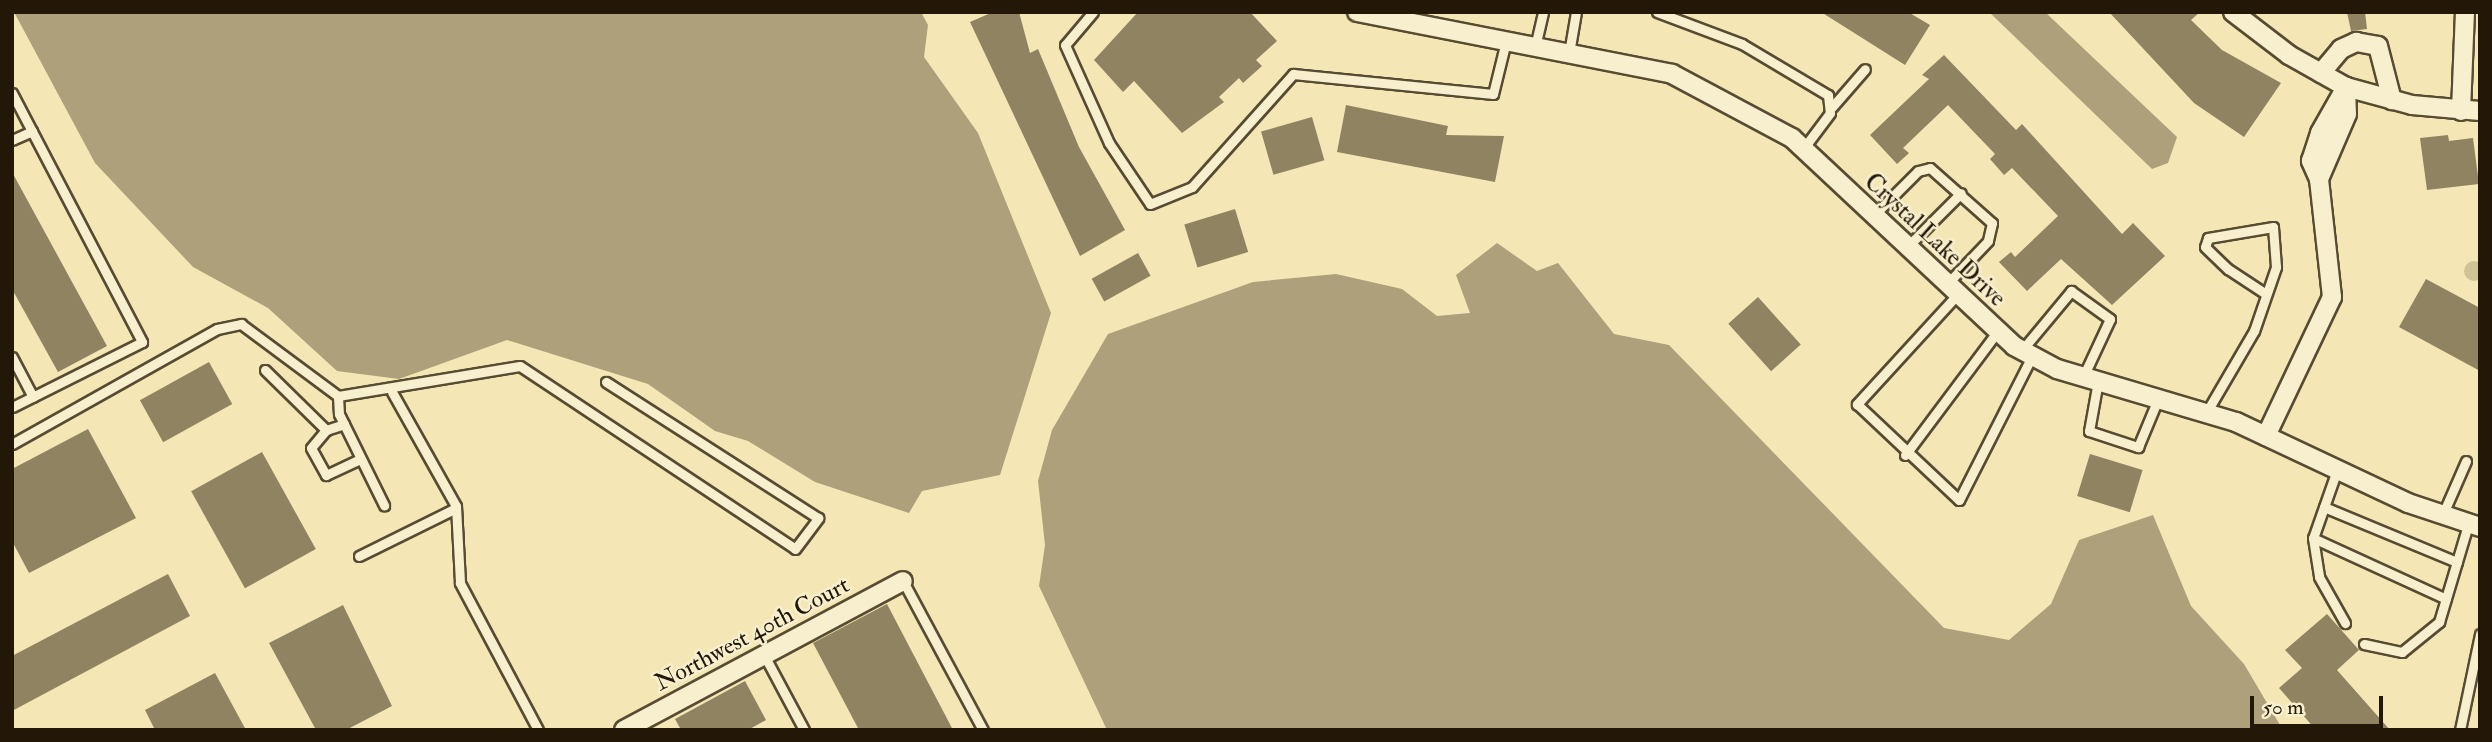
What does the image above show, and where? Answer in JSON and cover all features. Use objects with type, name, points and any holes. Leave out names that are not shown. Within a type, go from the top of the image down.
[{"type":"street","name":"Crystal Lake Drive","points":[[1357,12],[1672,74],[1803,149],[1951,291],[1997,332],[2027,353],[2090,379],[2206,413],[2266,436],[2442,516],[2474,526]]},
{"type":"street","points":[[2233,12],[2321,74],[2346,87],[2392,100],[2471,111],[2465,12]]},
{"type":"street","points":[[2321,74],[2341,49],[2356,42],[2378,46],[2392,100]]},
{"type":"street","points":[[2266,436],[2332,297],[2319,179],[2311,161],[2320,132],[2346,87]]},
{"type":"street","name":"Northwest 40th Court","points":[[635,727],[903,581]]},
{"type":"lane","points":[[1093,12],[1065,44],[1109,143],[1150,204],[1192,187],[1293,74],[1493,94],[1506,40]]},
{"type":"lane","points":[[1535,47],[1543,12]]},
{"type":"lane","points":[[1569,53],[1576,12]]},
{"type":"lane","points":[[1657,12],[1781,65],[1828,95],[1832,107]]},
{"type":"lane","points":[[1803,149],[1832,107],[1865,69]]},
{"type":"lane","points":[[12,93],[142,342],[12,407]]},
{"type":"lane","points":[[12,140],[32,131]]},
{"type":"lane","points":[[1872,217],[1923,169],[1937,169],[1994,229],[1951,291],[1857,404],[1905,455],[1959,500],[2027,353],[2071,292],[2110,319],[2090,379],[2089,431],[2138,447],[2158,399]]},
{"type":"lane","points":[[1906,248],[1961,193]]},
{"type":"lane","points":[[2206,413],[2254,331],[2276,267],[2273,227],[2208,238],[2205,247],[2228,269],[2266,294]]},
{"type":"lane","points":[[12,444],[217,329],[241,324],[338,396],[393,392],[520,366],[795,550],[818,518],[606,382]]},
{"type":"lane","points":[[1905,455],[1997,332]]},
{"type":"lane","points":[[12,357],[33,397]]},
{"type":"lane","points":[[265,370],[326,430]]},
{"type":"lane","points":[[393,392],[456,509],[460,583],[538,730]]},
{"type":"lane","points":[[338,396],[344,424],[384,505]]},
{"type":"lane","points":[[344,424],[326,430],[311,448],[326,475],[360,459]]},
{"type":"lane","points":[[2442,516],[2466,461]]},
{"type":"lane","points":[[2337,470],[2313,538],[2319,577],[2345,622]]},
{"type":"lane","points":[[2324,506],[2457,562]]},
{"type":"lane","points":[[359,556],[456,509]]},
{"type":"lane","points":[[2364,643],[2402,652],[2439,622],[2457,562],[2474,526]]},
{"type":"lane","points":[[2313,538],[2446,599]]},
{"type":"lane","points":[[903,581],[983,730]]},
{"type":"lane","points":[[2460,730],[2480,634]]},
{"type":"lane","points":[[764,655],[804,730]]},
{"type":"shaded area","points":[[14,12],[921,12],[928,25],[924,57],[978,133],[1051,313],[1000,475],[922,491],[909,513],[815,482],[748,441],[715,431],[648,384],[507,340],[399,379],[337,371],[268,308],[193,267],[95,163]]},
{"type":"shaded area","points":[[1989,12],[2045,12],[2177,137],[2168,163],[2152,169]]},
{"type":"shaded area","points":[[1497,243],[1537,271],[1558,263],[1614,334],[1669,345],[1944,628],[2009,640],[2051,604],[2079,540],[2153,515],[2191,606],[2244,664],[2283,730],[1107,730],[1039,586],[1045,545],[1038,481],[1052,430],[1108,334],[1253,282],[1336,274],[1402,289],[1437,316],[1470,313],[1456,275]]},
{"type":"shaded area","points":[[2474,261],[2481,264],[2484,271],[2481,278],[2474,281],[2467,278],[2464,271],[2467,264]]},
{"type":"building","points":[[993,12],[1019,12],[1030,53],[1038,49],[1079,147],[1125,230],[1080,256],[970,22]]},
{"type":"building","points":[[1138,12],[1250,12],[1277,41],[1256,60],[1262,66],[1243,83],[1239,78],[1219,97],[1224,102],[1182,133],[1134,81],[1123,92],[1094,60]]},
{"type":"building","points":[[1821,12],[1908,12],[1930,25],[1905,65]]},
{"type":"building","points":[[2109,12],[2200,12],[2191,20],[2222,50],[2281,83],[2244,137],[2194,103]]},
{"type":"building","points":[[2347,12],[2365,12],[2367,29],[2351,31]]},
{"type":"building","points":[[1944,55],[2016,130],[2022,124],[2122,234],[2133,223],[2165,256],[2112,305],[2061,259],[2027,291],[1999,262],[2011,252],[2015,257],[2058,216],[2012,168],[2004,175],[1990,159],[1995,154],[1948,105],[1903,148],[1909,153],[1897,164],[1870,135],[1929,79],[1922,75]]},
{"type":"building","points":[[1346,105],[1448,126],[1446,135],[1504,136],[1495,182],[1337,152]]},
{"type":"building","points":[[1312,117],[1324,160],[1273,175],[1261,132]]},
{"type":"building","points":[[2448,135],[2449,141],[2473,138],[2479,184],[2427,190],[2420,138]]},
{"type":"building","points":[[12,172],[107,346],[58,372],[12,289]]},
{"type":"building","points":[[1235,209],[1248,252],[1197,268],[1184,224]]},
{"type":"building","points":[[1138,253],[1151,276],[1104,301],[1092,279]]},
{"type":"building","points":[[2426,279],[2480,308],[2480,371],[2399,327]]},
{"type":"building","points":[[1758,297],[1801,345],[1771,371],[1728,324]]},
{"type":"building","points":[[209,362],[232,404],[163,442],[140,400]]},
{"type":"building","points":[[88,429],[136,518],[29,573],[12,541],[12,469]]},
{"type":"building","points":[[262,452],[316,549],[245,588],[191,491]]},
{"type":"building","points":[[2090,454],[2143,470],[2130,512],[2077,496]]},
{"type":"building","points":[[168,574],[190,616],[12,711],[12,656]]},
{"type":"building","points":[[887,604],[953,730],[859,730],[813,643]]},
{"type":"building","points":[[343,605],[392,706],[346,730],[316,730],[269,643]]},
{"type":"building","points":[[2327,614],[2359,650],[2337,670],[2390,730],[2316,730],[2279,688],[2302,668],[2285,650]]},
{"type":"building","points":[[215,673],[246,730],[155,730],[145,710]]},
{"type":"building","points":[[745,681],[766,720],[748,730],[681,730],[675,719]]}]
